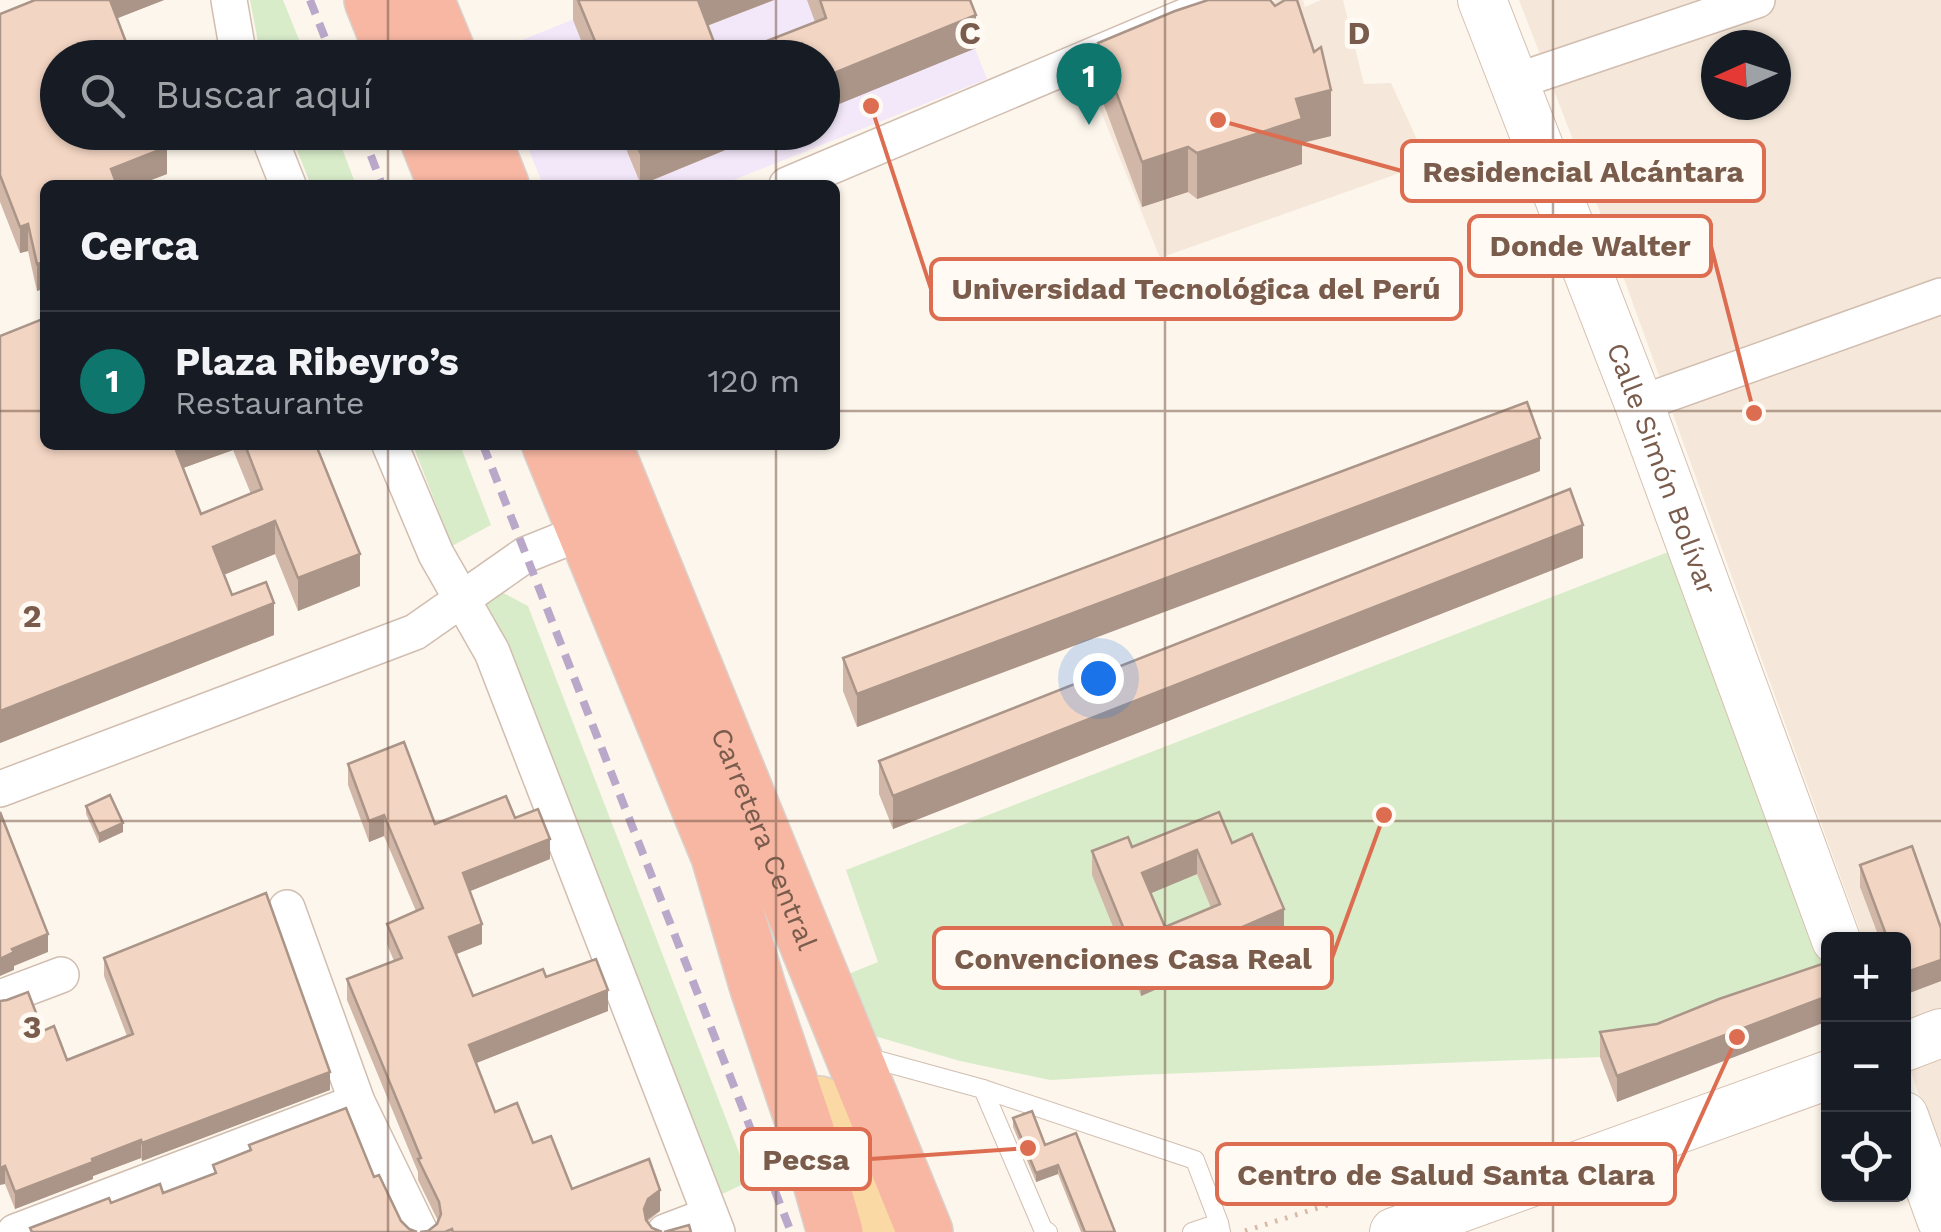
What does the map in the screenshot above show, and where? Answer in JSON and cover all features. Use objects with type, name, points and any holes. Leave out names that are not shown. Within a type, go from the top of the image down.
[{"type":"highway","points":[[372,0],[388,40]]},
{"type":"highway","points":[[426,0],[443,40]]},
{"type":"highway","points":[[432,150],[444,180]]},
{"type":"highway","points":[[487,150],[499,180]]},
{"type":"highway","name":"Carretera Central","points":[[554,450],[607,522],[851,1052],[925,1232]]},
{"type":"highway","name":"Carretera Central","points":[[604,450],[607,522],[719,856]]},
{"type":"highway","points":[[719,856],[835,1232]]},
{"type":"main road","name":"Carretera Central","points":[[719,856],[871,1232]]},
{"type":"street","points":[[230,0],[237,40]]},
{"type":"street","points":[[799,180],[1224,0]]},
{"type":"street","name":"Calle Simón Bolívar","points":[[1482,0],[1639,404],[1833,932]]},
{"type":"street","points":[[1514,82],[1756,0]]},
{"type":"street","points":[[274,150],[286,180]]},
{"type":"street","points":[[1639,404],[1941,296]]},
{"type":"street","points":[[392,450],[436,554],[499,670],[713,1223],[666,1232]]},
{"type":"street","points":[[0,790],[415,632],[525,554],[607,522]]},
{"type":"street","points":[[287,908],[357,1102],[420,1232]]},
{"type":"street","points":[[0,998],[61,975]]},
{"type":"street","points":[[1911,1044],[1941,1033]]},
{"type":"street","points":[[1401,1231],[1821,1077]]},
{"type":"street","points":[[15,1232],[357,1102]]},
{"type":"street","points":[[1911,1136],[1941,1220]]},
{"type":"lane","points":[[851,1052],[983,1088],[1195,1160],[1220,1227],[1192,1232]]},
{"type":"lane","points":[[983,1088],[1044,1231]]},
{"type":"path","points":[[1242,1232],[1476,1158]]},
{"type":"shaded area","points":[[621,0],[956,0],[987,79],[840,138],[840,40],[522,40]]},
{"type":"shaded area","points":[[1276,0],[1303,0],[1305,7],[1321,0],[1343,0],[1364,84],[1391,83],[1428,163],[1160,258],[1088,79]]},
{"type":"shaded area","points":[[1519,0],[1941,0],[1941,1158],[1911,1072],[1911,932],[1860,932],[1585,171]]},
{"type":"shaded area","points":[[529,150],[809,150],[734,180],[541,180]]},
{"type":"green space","points":[[250,0],[283,0],[299,40],[258,40]]},
{"type":"green space","points":[[297,150],[343,150],[354,180],[309,180]]},
{"type":"green space","points":[[415,450],[462,450],[491,525],[452,546]]},
{"type":"green space","points":[[1676,549],[1821,933],[1821,990],[1657,1049],[1600,1057],[1050,1080],[960,1061],[871,1035],[846,975],[878,962],[846,870]]},
{"type":"green space","points":[[490,586],[528,606],[750,1181],[718,1196],[478,601]]},
{"type":"building","points":[[35,0],[110,0],[125,40],[40,40],[40,150],[159,150],[111,169],[115,180],[40,180],[37,264],[28,224],[20,227],[0,175],[0,14]]},
{"type":"building","points":[[578,0],[698,0],[713,40],[595,40]]},
{"type":"building","points":[[820,0],[970,0],[976,15],[840,71],[840,40],[769,40],[826,18]]},
{"type":"building","points":[[1208,0],[1270,0],[1275,6],[1285,0],[1297,0],[1314,52],[1321,47],[1331,90],[1296,99],[1302,119],[1197,153],[1188,147],[1142,162],[1098,43]]},
{"type":"building","points":[[40,320],[40,450],[176,450],[201,514],[262,489],[247,450],[318,450],[360,554],[298,578],[275,521],[213,547],[232,595],[266,582],[274,603],[0,711],[0,336]]},
{"type":"building","points":[[1527,402],[1540,438],[857,694],[843,658]]},
{"type":"building","points":[[1570,489],[1583,525],[893,796],[879,761]]},
{"type":"building","points":[[404,742],[435,824],[506,796],[515,818],[538,809],[550,839],[463,873],[482,924],[449,937],[473,996],[543,969],[546,977],[596,959],[608,990],[469,1045],[495,1112],[517,1103],[533,1143],[551,1136],[572,1189],[649,1159],[660,1190],[648,1199],[644,1209],[652,1228],[662,1232],[420,1232],[437,1224],[441,1214],[439,1202],[418,1159],[421,1158],[347,979],[402,958],[387,924],[423,908],[384,815],[369,821],[348,764]]},
{"type":"building","points":[[110,795],[123,823],[99,834],[86,806]]},
{"type":"building","points":[[0,812],[48,934],[12,949],[14,952],[0,959]]},
{"type":"building","points":[[1219,812],[1232,843],[1252,834],[1284,909],[1141,971],[1092,851],[1128,837],[1132,847]],"holes":[[[1197,850],[1220,904],[1165,927],[1142,873]]]},
{"type":"building","points":[[1912,846],[1941,928],[1941,960],[1911,971],[1911,932],[1885,932],[1860,865]]},
{"type":"building","points":[[266,893],[330,1072],[142,1143],[141,1140],[15,1192],[5,1166],[0,1168],[0,1001],[28,992],[43,1031],[54,1026],[67,1060],[133,1034],[104,958]]},
{"type":"building","points":[[1821,964],[1821,999],[1617,1076],[1600,1032],[1657,1024]]},
{"type":"building","points":[[346,1108],[374,1177],[379,1175],[401,1221],[417,1232],[32,1232],[30,1228],[109,1198],[111,1203],[160,1184],[163,1193],[216,1173],[213,1165],[251,1150],[249,1145]]},
{"type":"building","points":[[1032,1111],[1045,1145],[1076,1133],[1115,1232],[1085,1232],[1058,1165],[1036,1173],[1013,1118]]},
{"type":"building","points":[[689,1225],[691,1232],[664,1232]]},
{"type":"railway","points":[[310,0],[326,40]]},
{"type":"railway","points":[[369,150],[380,180]]},
{"type":"railway","points":[[485,450],[791,1232]]},
{"type":"place","name":"Universidad Tecnológica del Perú","points":[[871,106]]},
{"type":"place","name":"Residencial Alcántara","points":[[1218,120]]},
{"type":"place","name":"Plaza Ribeyro’s","points":[[1089,125]]},
{"type":"place","name":"Donde Walter","points":[[1754,413]]},
{"type":"place","name":"Convenciones Casa Real","points":[[1384,815]]},
{"type":"place","name":"Centro de Salud Santa Clara","points":[[1737,1037]]},
{"type":"place","name":"Pecsa","points":[[1028,1148]]}]
